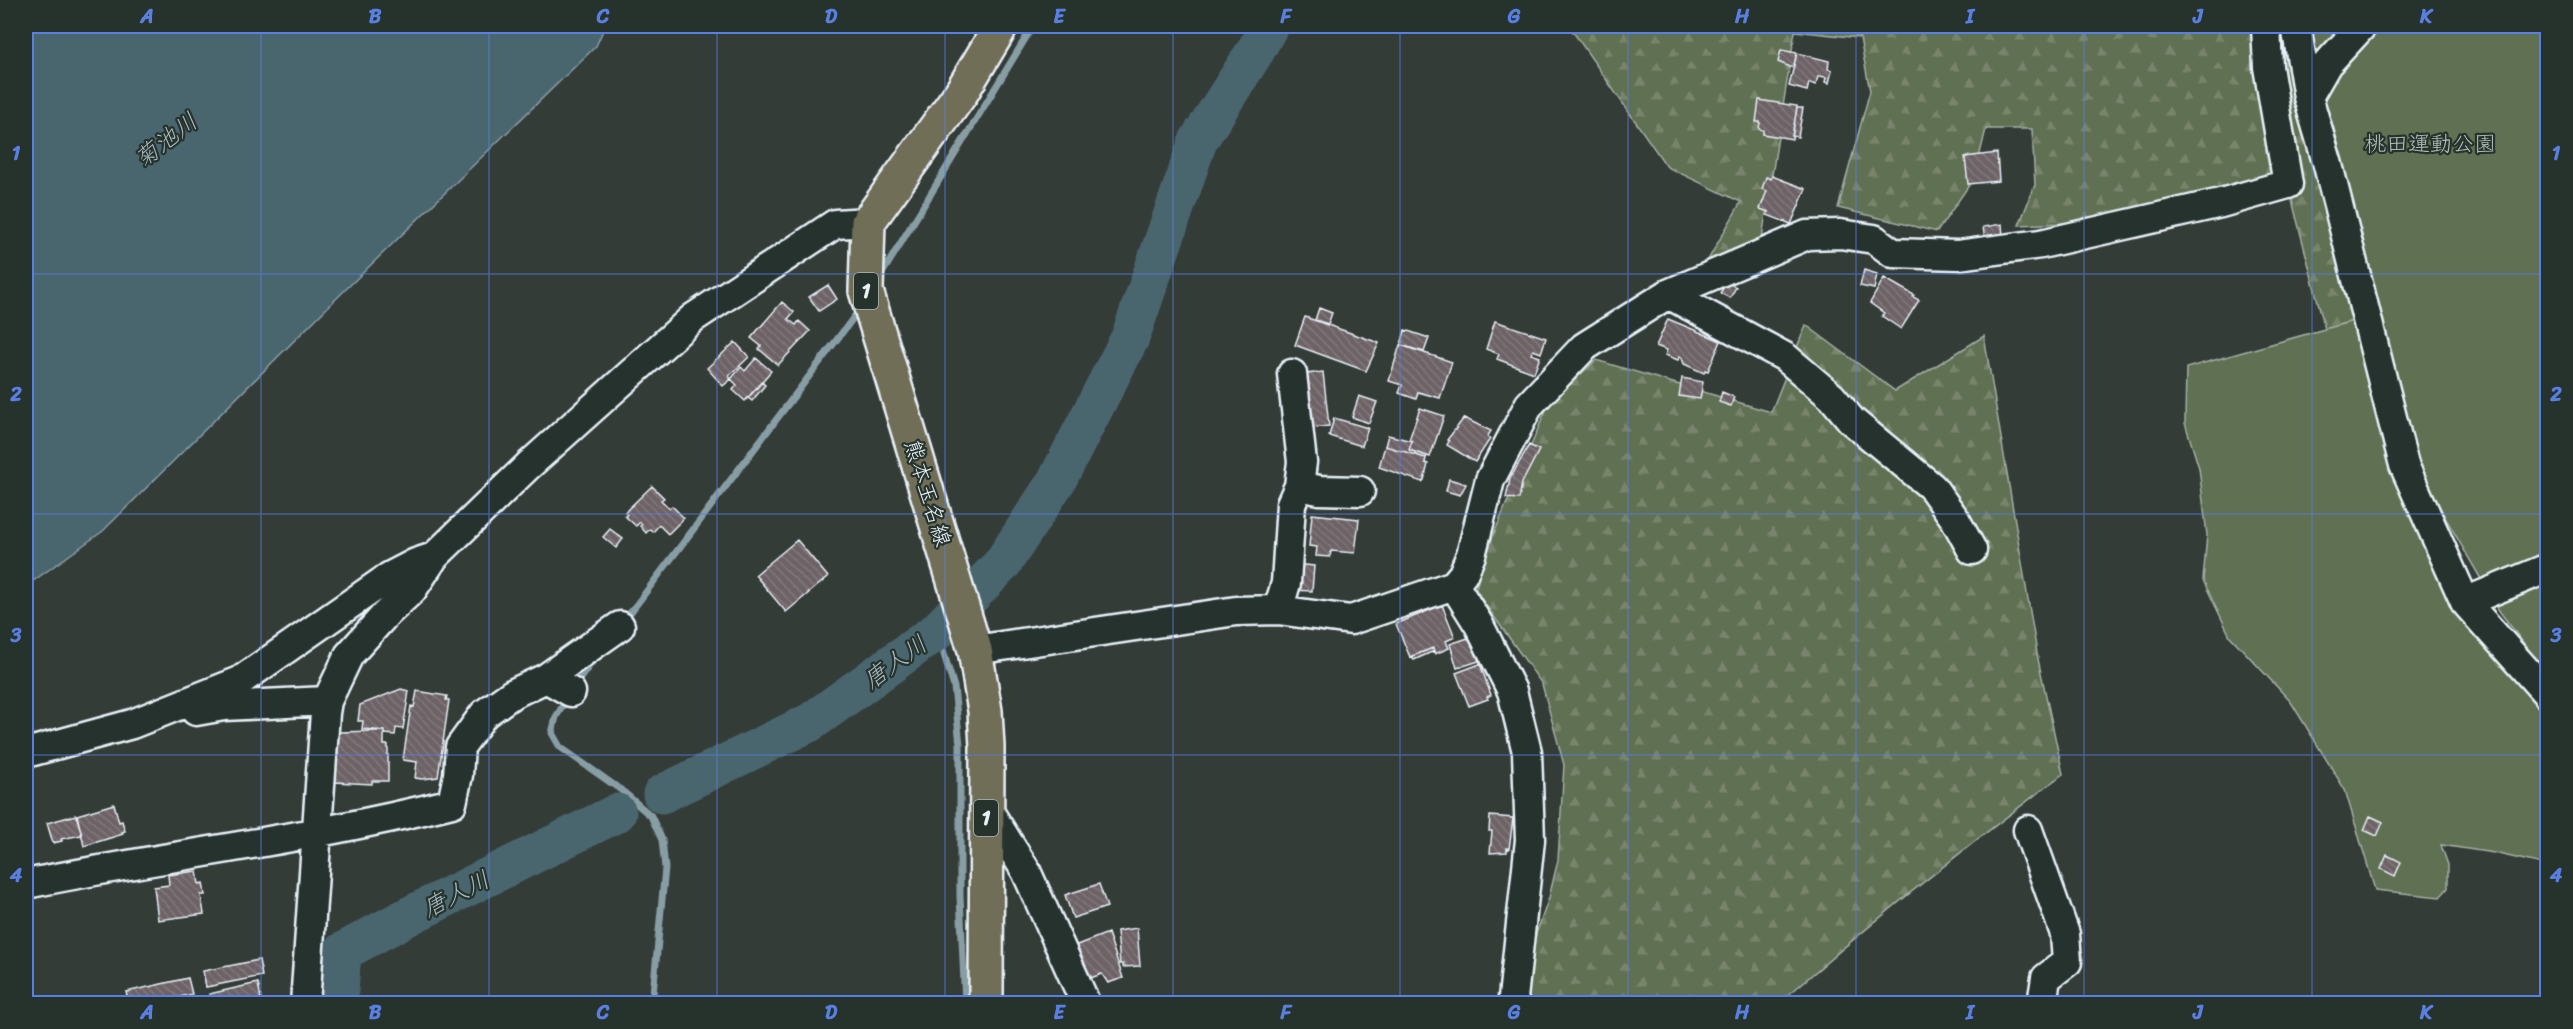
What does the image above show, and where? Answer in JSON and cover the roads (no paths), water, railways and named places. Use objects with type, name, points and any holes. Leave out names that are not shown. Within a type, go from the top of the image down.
[{"type":"main road","points":[[868,222],[961,93],[1001,26]]},
{"type":"main road","name":"熊本玉名線","points":[[868,222],[866,291],[972,642],[985,711],[986,1004]]},
{"type":"street","points":[[972,642],[1236,611],[1278,610],[1351,620],[1454,585],[1463,574],[1471,555],[1490,480],[1529,405],[1584,347],[1668,294],[1807,235],[1840,234],[1874,239],[1893,253],[1958,255],[2041,244],[2221,203],[2288,184],[2268,67],[2266,26]]},
{"type":"street","points":[[2296,26],[2308,97],[2334,187],[2404,465],[2465,602],[2547,695]]},
{"type":"street","points":[[2308,97],[2327,64],[2362,26]]},
{"type":"street","points":[[305,1004],[327,701],[349,655],[385,615],[412,590],[434,558],[528,466],[693,318],[835,224],[868,222]]},
{"type":"street","points":[[1668,294],[1785,357],[1832,397],[1852,421],[1932,487],[1955,519],[1972,550]]},
{"type":"street","points":[[1278,610],[1286,583],[1292,504],[1299,486],[1302,462],[1292,374]]},
{"type":"street","points":[[1299,486],[1360,491]]},
{"type":"street","points":[[132,724],[240,681],[389,577],[416,563],[434,558]]},
{"type":"street","points":[[2465,602],[2547,568]]},
{"type":"street","points":[[1454,585],[1479,625],[1512,691],[1527,752],[1530,840],[1513,998],[1515,1004]]},
{"type":"street","points":[[26,884],[316,833],[452,803],[458,775],[460,747],[484,714],[512,694],[546,678],[620,626]]},
{"type":"street","points":[[546,678],[571,692]]},
{"type":"street","points":[[26,753],[132,724],[224,706],[327,701]]},
{"type":"street","points":[[986,807],[1026,871],[1084,1000]]},
{"type":"street","points":[[2028,830],[2065,934],[2067,962],[2046,978],[2042,1004]]},
{"type":"water","name":"菊池川","points":[[26,26],[605,26],[596,46],[344,291],[103,531],[26,586]]},
{"type":"waterway","points":[[880,277],[1033,26]]},
{"type":"waterway","points":[[662,794],[811,722],[937,631],[1002,564],[1057,480],[1130,338],[1198,141],[1269,26]]},
{"type":"waterway","points":[[624,621],[860,309]]},
{"type":"waterway","points":[[937,631],[954,687],[960,745],[960,896],[965,1004]]},
{"type":"waterway","points":[[573,688],[595,658]]},
{"type":"waterway","points":[[568,697],[556,717],[552,733],[560,747],[621,790],[651,816],[662,840],[665,868],[652,1004]]},
{"type":"waterway","name":"唐人川","points":[[338,1004],[342,952],[407,917],[617,813]]},
{"type":"park label","name":"桃田運動公園","points":[[2430,143]]}]
